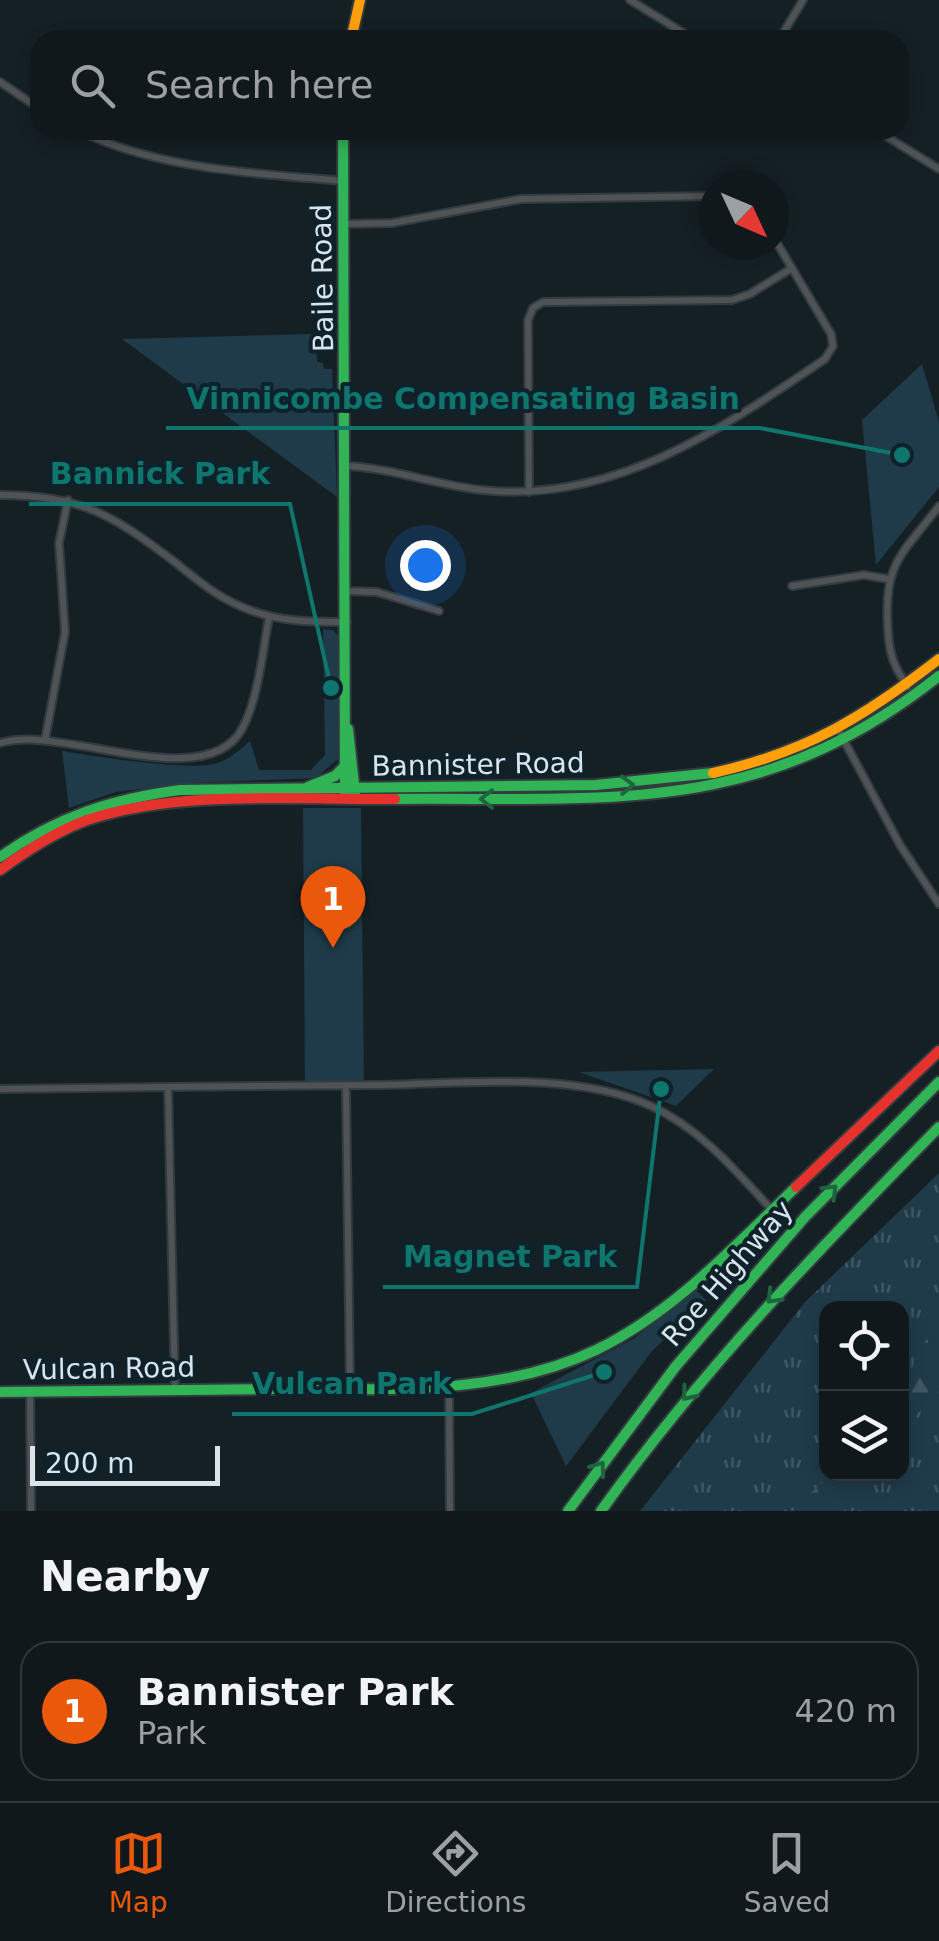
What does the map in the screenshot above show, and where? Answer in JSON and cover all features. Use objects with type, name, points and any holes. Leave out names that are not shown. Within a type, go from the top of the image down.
[{"type":"main road","points":[[353,30],[360,0]]},
{"type":"main road","name":"Baile Road","points":[[343,140],[347,622],[344,767],[350,794]]},
{"type":"main road","name":"Bannister Road","points":[[842,736],[939,659]]},
{"type":"main road","name":"Bannister Road","points":[[0,870],[73,825],[123,808],[180,801],[350,794],[672,794],[770,774],[915,696],[939,676]]},
{"type":"main road","name":"Baile Road","points":[[347,726],[352,743],[350,794]]},
{"type":"main road","points":[[302,790],[335,776],[344,767]]},
{"type":"main road","name":"Bannister Road","points":[[0,857],[69,815],[120,797],[180,790],[350,794]]},
{"type":"main road","name":"Vulcan Road","points":[[0,1392],[449,1388],[526,1373],[596,1350],[653,1314],[710,1270],[939,1051]]},
{"type":"main road","name":"Roe Highway","points":[[568,1511],[689,1351],[805,1217],[939,1082]]},
{"type":"main road","name":"Roe Highway","points":[[602,1511],[632,1465],[747,1324],[939,1127]]},
{"type":"street","points":[[630,0],[671,30]]},
{"type":"street","points":[[784,30],[803,0]]},
{"type":"street","points":[[0,82],[30,102]]},
{"type":"street","points":[[103,140],[174,163],[343,181]]},
{"type":"street","points":[[892,140],[939,169]]},
{"type":"street","points":[[344,224],[392,224],[522,199],[699,196]]},
{"type":"street","points":[[346,466],[372,467],[482,490],[530,492],[575,487],[652,462],[736,420],[825,359],[834,346],[832,334],[787,260]]},
{"type":"street","points":[[530,492],[528,320],[533,308],[544,302],[732,300],[750,294],[792,268]]},
{"type":"street","points":[[0,495],[68,500],[106,514],[136,532],[211,590],[269,617],[347,622]]},
{"type":"street","points":[[45,740],[65,632],[60,543],[68,500]]},
{"type":"street","points":[[915,696],[892,666],[885,595],[894,564],[939,506]]},
{"type":"street","points":[[792,586],[864,575],[888,579]]},
{"type":"street","points":[[346,591],[377,592],[439,611]]},
{"type":"street","points":[[0,743],[20,738],[45,740],[170,758],[214,754],[241,732],[249,714],[269,617]]},
{"type":"street","points":[[842,736],[900,845],[939,904]]},
{"type":"street","points":[[0,1089],[561,1084],[609,1091],[652,1107],[694,1132],[772,1210]]},
{"type":"street","points":[[346,1086],[350,1388]]},
{"type":"street","points":[[168,1087],[175,1390]]},
{"type":"street","points":[[449,1388],[450,1511]]},
{"type":"street","points":[[30,1392],[31,1511]]},
{"type":"green space","points":[[316,334],[317,362],[323,363],[324,369],[332,369],[337,497],[122,339]]},
{"type":"green space","points":[[922,364],[939,422],[939,487],[876,565],[862,420]]},
{"type":"green space","points":[[323,629],[333,630],[338,636],[338,759],[316,778],[191,783],[116,792],[69,808],[62,751],[188,766],[218,763],[250,741],[259,770],[311,770],[325,755]]},
{"type":"green space","points":[[303,808],[361,808],[364,1081],[305,1081]]},
{"type":"green space","points":[[714,1069],[676,1106],[579,1072]]},
{"type":"green space","points":[[939,1173],[939,1511],[640,1511],[805,1302]]},
{"type":"green space","points":[[696,1290],[706,1300],[652,1351],[566,1466],[531,1393],[633,1339]]},
{"type":"green space","points":[[939,1317],[939,1391],[909,1423],[909,1378]]},
{"type":"green space","points":[[825,1481],[856,1481],[828,1511],[793,1511]]},
{"type":"traffic: fast","points":[[343,140],[345,792]]},
{"type":"traffic: fast","points":[[395,799],[614,797],[680,790],[745,777],[809,755],[873,722],[939,676]]},
{"type":"traffic: fast","points":[[348,729],[355,793]]},
{"type":"traffic: fast","points":[[308,787],[335,776],[344,767]]},
{"type":"traffic: fast","points":[[0,857],[42,831],[85,812],[180,790],[596,785],[713,773]]},
{"type":"traffic: fast","points":[[568,1511],[676,1366],[805,1217],[939,1082]]},
{"type":"traffic: fast","points":[[601,1511],[720,1360],[939,1127]]},
{"type":"traffic: fast","points":[[0,1392],[401,1389],[521,1376],[596,1350],[651,1317],[727,1254],[796,1187]]},
{"type":"traffic: slow","points":[[353,30],[360,0]]},
{"type":"traffic: slow","points":[[713,773],[777,754],[833,730],[939,659]]},
{"type":"traffic: jam","points":[[0,870],[64,830],[123,810],[239,798],[395,799]]},
{"type":"traffic: jam","points":[[796,1187],[939,1051]]},
{"type":"place","name":"Vinnicombe Compensating Basin","points":[[902,455]]},
{"type":"place","name":"Bannick Park","points":[[331,688]]},
{"type":"place","name":"Bannister Park","points":[[333,948]]},
{"type":"place","name":"Magnet Park","points":[[661,1089]]},
{"type":"place","name":"Vulcan Park","points":[[604,1372]]}]
